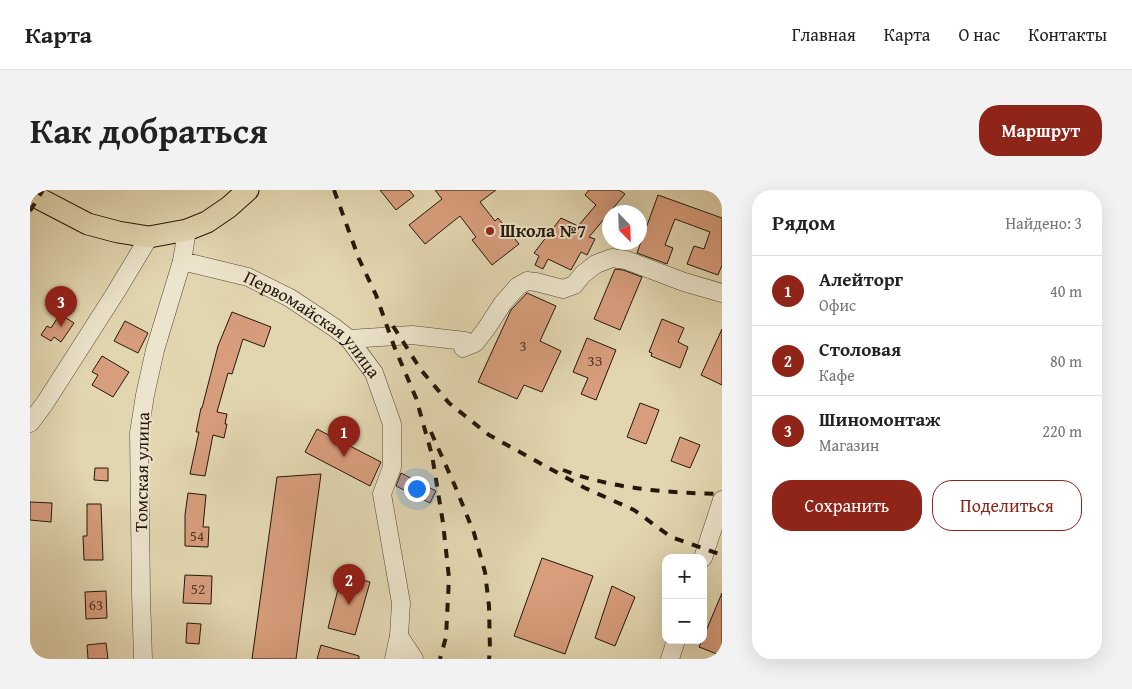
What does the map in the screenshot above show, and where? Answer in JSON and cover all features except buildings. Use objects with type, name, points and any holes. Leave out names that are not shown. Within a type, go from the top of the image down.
[{"type":"main road","points":[[30,192],[88,224],[118,232],[149,237],[187,230],[207,222],[230,207],[248,190]]},
{"type":"street","points":[[182,261],[187,230]]},
{"type":"street","points":[[30,422],[50,395],[149,237]]},
{"type":"street","points":[[348,339],[412,335],[465,341],[463,348],[475,343],[486,330],[503,303],[518,286],[527,281],[563,289],[574,284],[596,264],[612,258],[626,260],[684,282],[722,293]]},
{"type":"street","name":"Первомайская улица","points":[[182,261],[248,277],[290,298],[348,339],[374,373],[392,424],[392,467],[382,494],[401,603],[399,636]]},
{"type":"street","name":"Томская улица","points":[[144,659],[141,595],[139,433],[145,395],[156,350],[182,261]]},
{"type":"street","points":[[704,554],[722,500]]},
{"type":"street","points":[[394,659],[399,636]]},
{"type":"street","points":[[399,636],[414,659]]},
{"type":"street","points":[[670,659],[675,644]]},
{"type":"railway","points":[[30,211],[43,190]]},
{"type":"railway","points":[[334,190],[359,259],[376,295],[394,346],[416,398],[432,455],[443,523],[449,578],[446,637],[440,659]]},
{"type":"railway","points":[[393,326],[421,370],[449,403],[489,435],[585,488],[634,510],[671,537],[722,555]]},
{"type":"railway","points":[[431,432],[474,533],[485,572],[489,606],[489,659]]},
{"type":"railway","points":[[563,470],[621,486],[722,494]]},
{"type":"place","name":"Школа №7","points":[[490,231]]},
{"type":"place","name":"Шиномонтаж","points":[[61,327]]},
{"type":"place","name":"Алейторг","points":[[344,457]]},
{"type":"place","name":"Столовая","points":[[349,605]]}]
